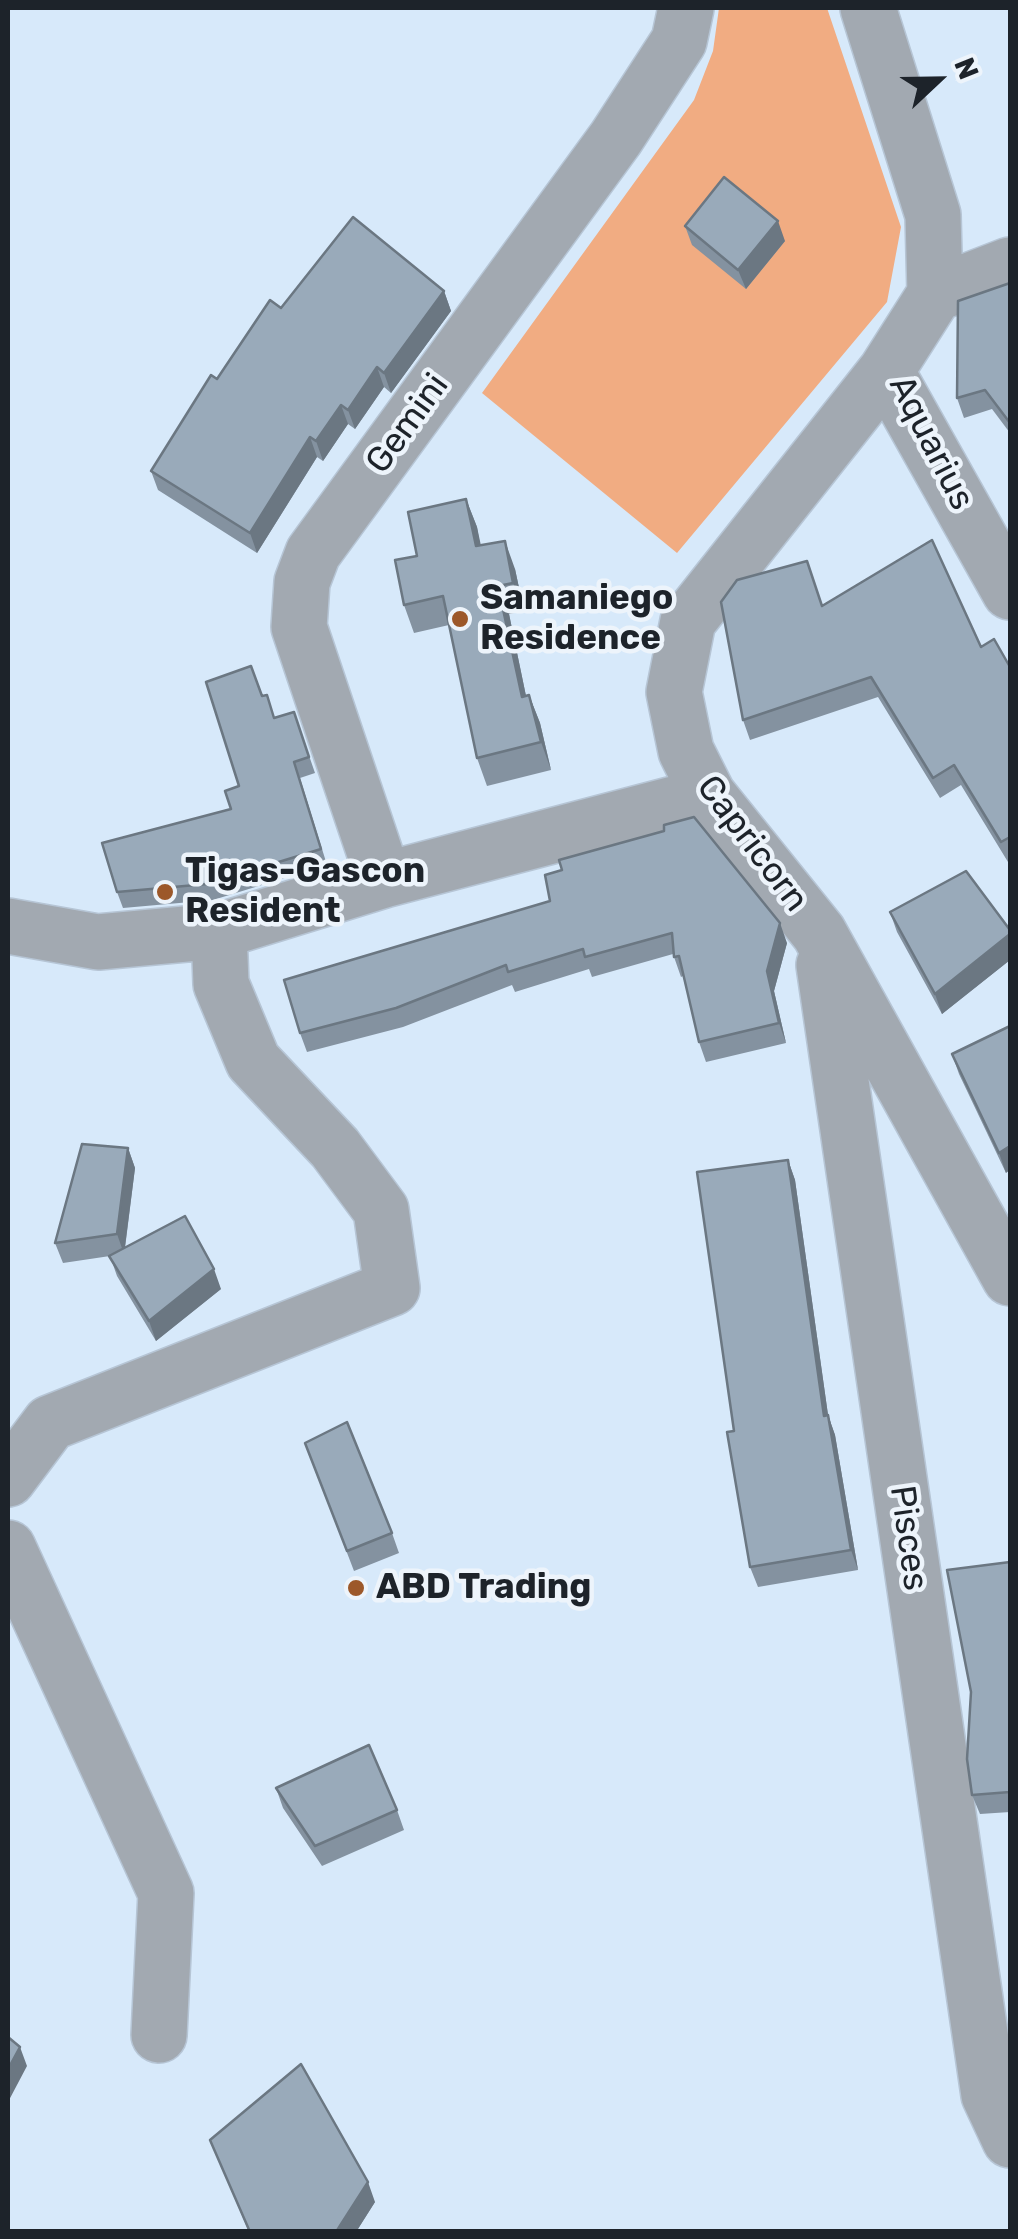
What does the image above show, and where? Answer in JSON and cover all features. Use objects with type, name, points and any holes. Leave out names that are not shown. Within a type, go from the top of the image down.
[{"type":"street","name":"Gemini","points":[[384,880],[299,627],[302,582],[312,553],[616,138],[679,41],[686,8]]},
{"type":"street","points":[[868,8],[933,214],[935,294],[1010,265]]},
{"type":"street","name":"Aquarius","points":[[935,294],[886,371],[1010,592]]},
{"type":"street","name":"Capricorn","points":[[886,371],[688,622],[674,692],[686,751],[708,794],[820,932],[1010,1278]]},
{"type":"street","points":[[8,926],[98,942],[219,932],[384,880],[708,794]]},
{"type":"street","points":[[8,1479],[50,1424],[392,1288],[380,1210],[335,1148],[254,1061],[221,984],[219,932]]},
{"type":"street","name":"Pisces","points":[[820,932],[989,2095],[1010,2140]]},
{"type":"street","points":[[8,1548],[166,1892],[159,2035]]},
{"type":"shaded area","points":[[719,8],[827,8],[901,227],[887,302],[677,553],[482,393],[694,100],[713,51]]},
{"type":"building","points":[[724,177],[778,221],[738,270],[685,226]]},
{"type":"building","points":[[353,217],[444,291],[384,373],[377,367],[348,410],[341,405],[316,441],[310,437],[250,533],[151,471],[211,375],[217,379],[270,300],[281,308]]},
{"type":"building","points":[[1010,283],[1010,423],[985,390],[957,398],[958,301]]},
{"type":"building","name":"Samaniego Residence","points":[[466,499],[476,546],[505,541],[513,583],[498,586],[522,697],[529,695],[541,742],[477,758],[443,596],[404,605],[395,560],[417,556],[408,512]]},
{"type":"building","points":[[932,540],[981,647],[994,639],[1010,667],[1010,837],[1001,842],[954,765],[933,778],[871,677],[743,720],[721,602],[737,580],[807,561],[822,606]]},
{"type":"building","points":[[251,666],[274,718],[294,712],[309,757],[294,762],[321,849],[207,884],[117,892],[102,843],[231,809],[225,791],[239,786],[206,682]]},
{"type":"building","points":[[694,817],[780,923],[767,971],[779,1023],[699,1042],[679,956],[674,957],[672,933],[585,957],[583,949],[508,972],[506,965],[396,1008],[300,1033],[284,980],[550,901],[545,875],[562,870],[559,860],[664,831],[664,825]]},
{"type":"building","points":[[966,871],[1010,934],[935,994],[890,912]]},
{"type":"building","points":[[1010,1026],[1010,1146],[999,1153],[952,1054]]},
{"type":"building","points":[[82,1144],[128,1148],[117,1234],[55,1243]]},
{"type":"building","points":[[788,1160],[824,1416],[828,1415],[851,1550],[750,1567],[727,1432],[734,1431],[697,1172]]},
{"type":"building","points":[[185,1216],[214,1269],[149,1321],[109,1256]]},
{"type":"building","points":[[347,1422],[392,1533],[347,1551],[305,1443]]},
{"type":"building","points":[[1010,1562],[1010,1792],[972,1795],[967,1759],[971,1692],[947,1570]]},
{"type":"building","points":[[369,1745],[397,1810],[315,1846],[276,1788]]},
{"type":"building","points":[[8,2037],[20,2047],[8,2069]]},
{"type":"building","points":[[301,2064],[368,2182],[336,2232],[250,2232],[210,2140]]},
{"type":"place","name":"Samaniego Residence","points":[[460,619]]},
{"type":"place","name":"Tigas-Gascon Resident","points":[[165,892]]},
{"type":"place","name":"ABD Trading","points":[[356,1588]]}]
